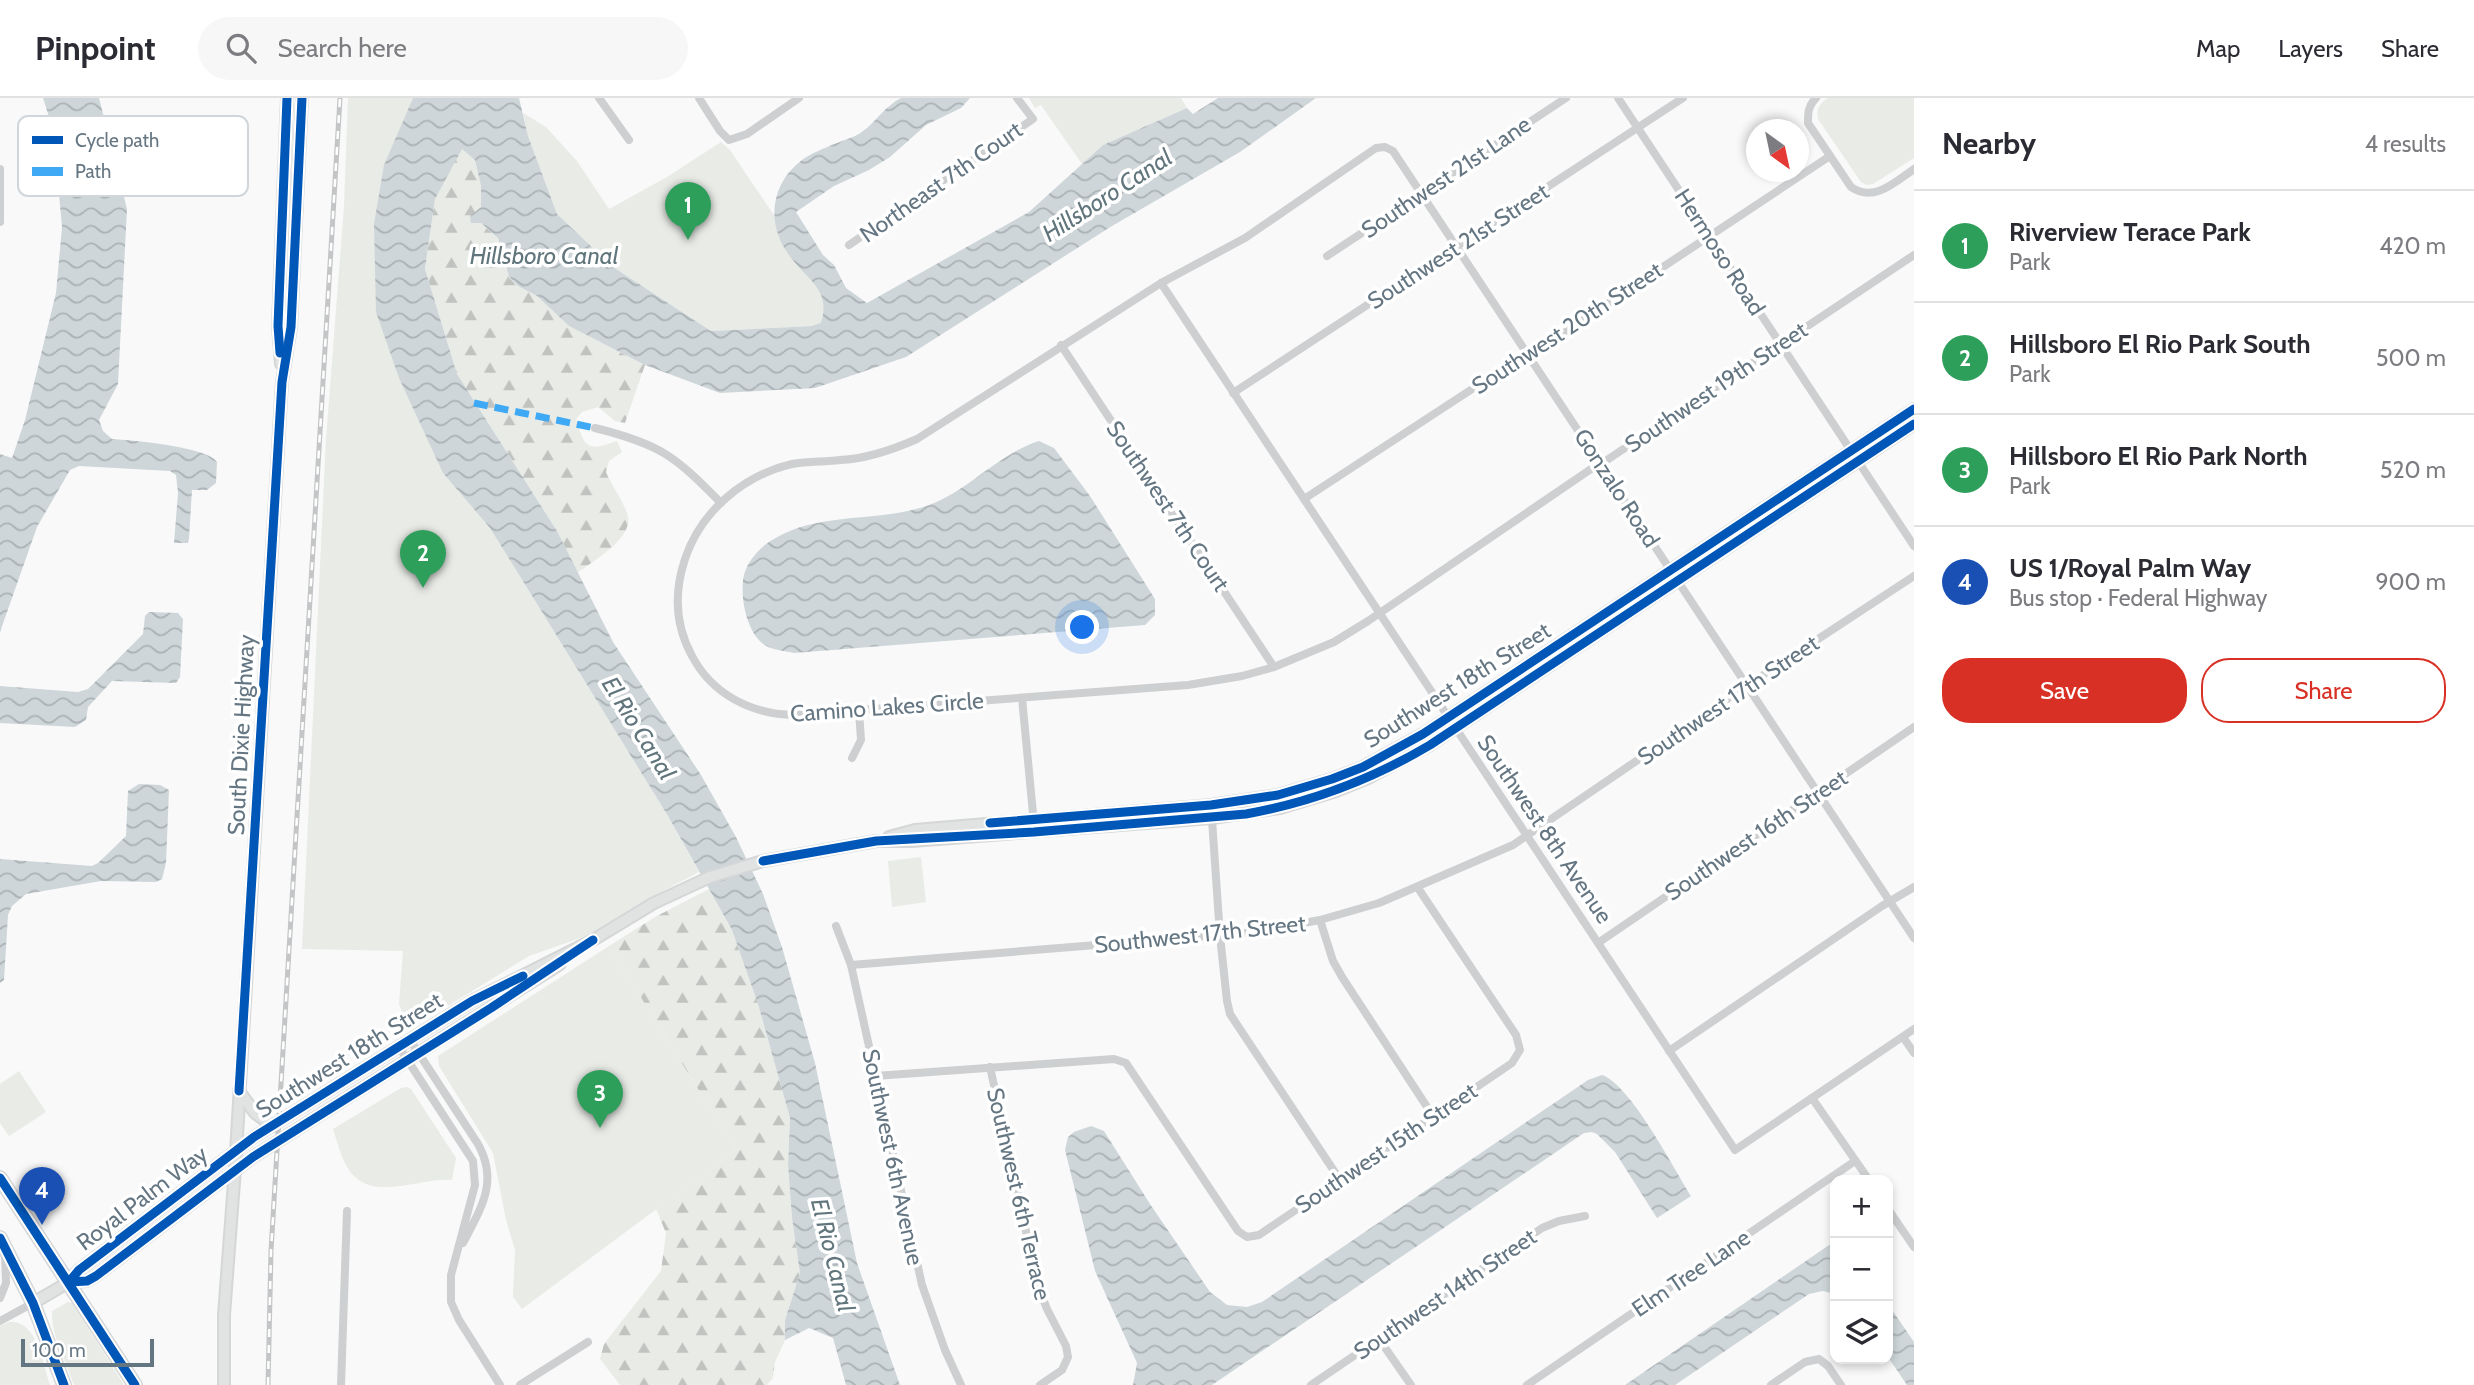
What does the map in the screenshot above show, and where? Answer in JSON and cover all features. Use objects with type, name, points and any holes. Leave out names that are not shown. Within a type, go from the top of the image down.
[{"type":"main road","name":"South Dixie Highway","points":[[282,382],[278,326],[287,98]]},
{"type":"main road","name":"South Dixie Highway","points":[[225,1385],[225,1304],[282,382],[291,327],[302,98]]},
{"type":"main road","name":"Southwest 18th Street","points":[[236,1150],[476,999],[593,940],[684,888],[763,861],[876,841],[915,830],[1211,805],[1278,795],[1332,779],[1394,752],[1914,410]]},
{"type":"main road","name":"Southwest 18th Street","points":[[876,841],[1212,818],[1280,808],[1336,791],[1400,763],[1455,729],[1914,424]]},
{"type":"main road","name":"Southwest 18th Street","points":[[235,1169],[593,940]]},
{"type":"main road","points":[[239,1091],[255,1113],[273,1126]]},
{"type":"main road","name":"Royal Palm Way","points":[[33,1303],[69,1282],[79,1270],[236,1150]]},
{"type":"main road","name":"Royal Palm Way","points":[[69,1282],[88,1281],[96,1276],[235,1169]]},
{"type":"main road","points":[[0,1178],[135,1385]]},
{"type":"main road","points":[[2,1242],[33,1303],[64,1385]]},
{"type":"street","points":[[599,98],[629,140]]},
{"type":"street","points":[[699,98],[729,140],[747,134],[799,98]]},
{"type":"street","name":"Northeast 7th Court","points":[[849,245],[1033,119],[1017,98]]},
{"type":"street","name":"Southwest 21st Lane","points":[[1327,256],[1566,98]]},
{"type":"street","name":"Hermoso Road","points":[[1618,98],[1914,546]]},
{"type":"street","name":"Southwest 21st Street","points":[[1233,393],[1683,98]]},
{"type":"street","points":[[1816,98],[1808,112],[1808,123],[1851,187],[1859,193],[1880,191],[1914,169]]},
{"type":"street","name":"Gonzalo Road","points":[[1385,147],[1393,151],[1914,938]]},
{"type":"street","name":"Camino Lakes Circle","points":[[1379,614],[1334,642],[1274,667],[1242,676],[1188,685],[793,715],[761,711],[729,697],[707,678],[695,663],[686,646],[678,618],[679,580],[694,537],[720,503],[747,483],[778,468],[812,461],[860,458],[917,439],[1161,283],[1245,238],[1376,148],[1385,147]]},
{"type":"street","name":"Southwest 20th Street","points":[[1304,499],[1518,359],[1529,356],[1830,156]]},
{"type":"street","points":[[0,169],[0,222]]},
{"type":"street","name":"Southwest 19th Street","points":[[1379,614],[1914,255]]},
{"type":"street","name":"Southwest 8th Avenue","points":[[1161,283],[1735,1150],[1812,1098]]},
{"type":"street","name":"Southwest 7th Court","points":[[1061,345],[1274,667]]},
{"type":"street","points":[[595,428],[658,448],[686,468],[720,503]]},
{"type":"street","name":"Southwest 17th Street","points":[[851,965],[1256,932],[1320,920],[1368,907],[1418,888],[1513,845],[1914,576]]},
{"type":"street","points":[[1022,698],[1034,832]]},
{"type":"street","points":[[852,758],[861,740],[859,710]]},
{"type":"street","name":"Southwest 16th Street","points":[[1598,943],[1914,727]]},
{"type":"street","points":[[1211,805],[1220,936],[1230,1014],[1339,1180]]},
{"type":"street","points":[[1670,1051],[1914,887]]},
{"type":"street","name":"Southwest 15th Street","points":[[990,1068],[1114,1059],[1126,1063],[1238,1231],[1247,1237],[1259,1235],[1511,1063],[1520,1050],[1516,1035],[1418,888]]},
{"type":"street","points":[[1320,920],[1333,961],[1342,977],[1433,1116]]},
{"type":"street","name":"Southwest 6th Avenue","points":[[836,926],[851,965],[922,1285],[944,1350],[961,1385]]},
{"type":"street","points":[[1865,1175],[1812,1098],[1914,1030]]},
{"type":"street","points":[[1903,1037],[1914,1053]]},
{"type":"street","points":[[411,1040],[485,1156],[488,1169],[487,1189],[477,1216],[458,1252]]},
{"type":"street","points":[[400,1046],[469,1154],[475,1169],[475,1185],[451,1275],[452,1301],[458,1320],[499,1385]]},
{"type":"street","points":[[876,1076],[990,1068]]},
{"type":"street","name":"Southwest 6th Terrace","points":[[990,1068],[1036,1278],[1046,1309],[1069,1357],[1062,1370],[1040,1385]]},
{"type":"street","name":"Elm Tree Lane","points":[[1527,1385],[1855,1161]]},
{"type":"street","points":[[475,1185],[487,1189]]},
{"type":"street","points":[[341,1385],[347,1211]]},
{"type":"street","points":[[466,1214],[477,1216]]},
{"type":"street","name":"Southwest 14th Street","points":[[1311,1385],[1542,1228],[1559,1221],[1585,1216]]},
{"type":"street","points":[[1893,1216],[1914,1247]]},
{"type":"street","points":[[0,1298],[6,1283],[2,1242]]},
{"type":"street","name":"Royal Palm Way","points":[[0,1320],[33,1303]]},
{"type":"street","points":[[1379,1339],[1410,1385]]},
{"type":"street","points":[[520,1385],[588,1342]]},
{"type":"street","points":[[1771,1385],[1805,1362],[1819,1359],[1828,1366],[1841,1385]]},
{"type":"green space","points":[[348,98],[413,98],[410,107],[443,473],[490,528],[668,816],[699,872],[586,936],[529,956],[417,1025],[407,1023],[399,1004],[403,951],[302,949],[326,439],[344,206]]},
{"type":"green space","points":[[1029,98],[1181,98],[1187,108],[1103,145],[1082,164],[1041,105],[1035,108]]},
{"type":"green space","points":[[1828,98],[1914,98],[1914,158],[1873,184],[1861,182],[1818,119],[1819,107]]},
{"type":"green space","points":[[523,113],[546,127],[577,161],[609,209],[667,177],[721,142],[730,150],[842,316],[813,326],[711,331],[613,267],[557,214],[528,136]]},
{"type":"green space","points":[[461,148],[475,159],[481,186],[481,223],[498,238],[509,278],[537,296],[569,326],[645,365],[625,423],[615,421],[598,407],[582,412],[576,419],[582,437],[589,445],[594,447],[617,441],[622,452],[609,461],[606,472],[628,517],[628,525],[618,541],[577,573],[557,531],[457,374],[425,269],[435,199]]},
{"type":"green space","points":[[921,857],[926,902],[892,907],[888,861]]},
{"type":"green space","points":[[709,889],[732,930],[758,1004],[790,1118],[788,1165],[800,1273],[785,1320],[785,1340],[775,1362],[773,1378],[767,1385],[620,1385],[600,1359],[604,1344],[661,1271],[666,1233],[656,1209],[736,1150],[609,946],[655,917]]},
{"type":"green space","points":[[609,946],[736,1150],[522,1309],[513,1297],[515,1250],[506,1220],[493,1153],[439,1066],[438,1056]]},
{"type":"green space","points":[[19,1071],[46,1112],[9,1136],[0,1123],[0,1084]]},
{"type":"green space","points":[[407,1087],[411,1089],[456,1158],[452,1180],[394,1187],[367,1184],[355,1177],[346,1165],[333,1129]]},
{"type":"green space","points":[[68,1302],[72,1303],[124,1385],[74,1385],[56,1339],[52,1320],[52,1311]]},
{"type":"green space","points":[[9,1322],[19,1323],[32,1335],[50,1385],[0,1385],[0,1326]]},
{"type":"water","points":[[43,98],[99,98],[104,116],[49,116]]},
{"type":"water","points":[[413,98],[519,98],[528,136],[557,214],[613,267],[711,331],[812,326],[821,323],[823,301],[820,292],[789,255],[777,230],[775,205],[778,192],[791,170],[802,160],[860,133],[901,98],[970,98],[961,108],[926,125],[890,157],[834,186],[796,212],[823,255],[834,265],[846,288],[867,303],[1029,212],[1103,145],[1187,108],[1193,114],[1218,98],[1316,98],[1240,152],[1112,226],[906,357],[815,388],[720,393],[645,365],[569,326],[537,296],[518,286],[509,277],[498,238],[481,223],[471,223],[470,216],[481,207],[481,186],[475,160],[462,149],[435,199],[425,269],[457,374],[557,531],[613,642],[701,775],[736,837],[763,894],[782,947],[815,1063],[857,1263],[900,1385],[846,1385],[833,1338],[809,1328],[785,1340],[785,1320],[800,1273],[788,1165],[790,1118],[758,1004],[732,930],[668,816],[490,528],[443,473],[399,378],[376,312],[374,224],[384,165]]},
{"type":"water","points":[[59,196],[124,196],[127,209],[118,384],[99,420],[103,431],[112,439],[169,445],[211,457],[217,462],[216,483],[207,490],[192,490],[188,543],[174,543],[178,493],[176,475],[170,471],[79,466],[70,470],[37,527],[0,632],[0,454],[12,458],[25,420],[56,293],[62,227]]},
{"type":"water","points":[[1039,441],[1054,448],[1090,496],[1155,599],[1155,615],[1145,625],[794,653],[768,647],[755,634],[746,615],[744,575],[752,559],[769,542],[810,524],[890,514],[929,505],[957,491],[1010,455]]},
{"type":"water","points":[[149,612],[178,613],[183,619],[180,677],[176,683],[112,681],[88,707],[86,720],[75,727],[0,723],[0,686],[78,692],[88,689],[143,634],[145,616]]},
{"type":"water","points":[[139,784],[160,785],[169,790],[166,863],[162,879],[156,882],[101,881],[26,894],[12,906],[8,915],[4,980],[0,983],[0,859],[92,866],[98,863],[126,836],[128,791]]},
{"type":"water","points":[[1602,1075],[1613,1082],[1638,1110],[1691,1196],[1657,1218],[1615,1152],[1597,1134],[1584,1133],[1212,1385],[1133,1385],[1137,1363],[1095,1271],[1065,1150],[1068,1137],[1074,1132],[1091,1126],[1104,1131],[1210,1292],[1227,1305],[1247,1307],[1262,1302],[1588,1080]]},
{"type":"water","points":[[1830,1244],[1830,1293],[1823,1291],[1809,1294],[1675,1385],[1625,1385]]},
{"type":"water","points":[[1893,1311],[1914,1342],[1914,1385],[1907,1385],[1893,1364]]},
{"type":"railway","points":[[268,1385],[271,1251],[340,98]]},
{"type":"marked path","points":[[474,403],[595,428]]},
{"type":"cycle path","points":[[280,353],[278,326],[287,98]]},
{"type":"cycle path","points":[[239,1091],[282,382],[291,327],[302,98]]},
{"type":"cycle path","points":[[990,823],[1211,805],[1278,795],[1363,767],[1423,734],[1914,409]]},
{"type":"cycle path","points":[[763,861],[876,841],[1034,832],[1246,814],[1295,803],[1341,788],[1386,769],[1430,745],[1914,424]]},
{"type":"cycle path","points":[[69,1282],[87,1281],[96,1276],[253,1157],[491,1008],[593,940]]},
{"type":"cycle path","points":[[69,1282],[79,1270],[254,1137],[472,1001],[523,976]]},
{"type":"cycle path","points":[[0,1178],[135,1385]]},
{"type":"cycle path","points":[[0,1238],[33,1303],[64,1385]]},
{"type":"place","name":"Riverview Terace Park","points":[[688,240]]},
{"type":"place","name":"Hillsboro El Rio Park South","points":[[423,588]]},
{"type":"place","name":"Hillsboro El Rio Park North","points":[[600,1128]]},
{"type":"place","name":"US 1/Royal Palm Way","points":[[42,1225]]},
{"type":"water label","name":"Hillsboro Canal","points":[[1107,195]]},
{"type":"water label","name":"Hillsboro Canal","points":[[544,255]]},
{"type":"water label","name":"El Rio Canal","points":[[639,728]]},
{"type":"water label","name":"El Rio Canal","points":[[833,1255]]}]
